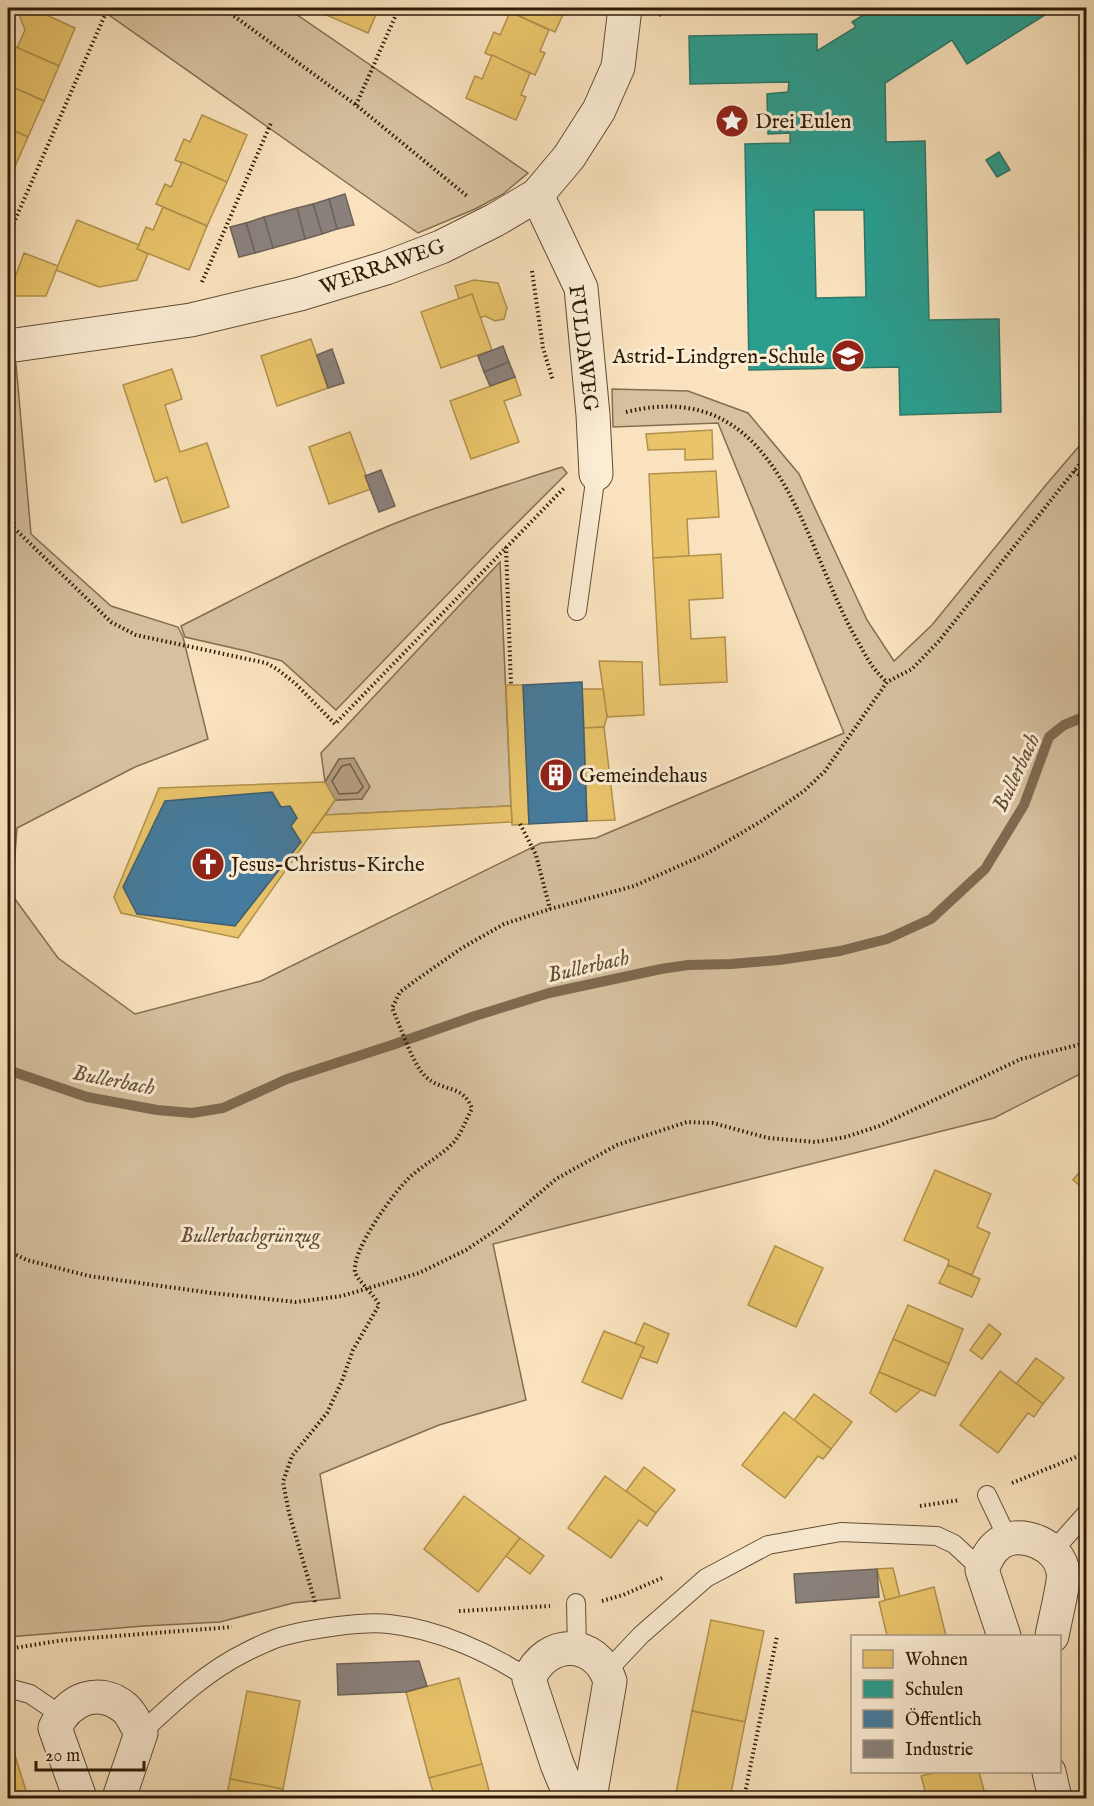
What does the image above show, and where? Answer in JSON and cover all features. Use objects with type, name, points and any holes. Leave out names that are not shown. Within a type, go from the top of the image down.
[{"type":"street","name":"WERRAWEG","points":[[8,346],[191,320],[300,294],[387,268],[441,247],[495,220],[537,195],[569,157],[599,110],[618,67],[625,8]]},
{"type":"street","name":"FULDAWEG","points":[[537,195],[581,288],[593,415],[583,478]]},
{"type":"street","points":[[1004,1635],[982,1570],[992,1550],[1008,1539],[1022,1538],[1032,1539],[1052,1552],[1064,1572],[1052,1635]]},
{"type":"street","points":[[572,1798],[557,1764],[529,1679],[534,1667],[543,1657],[553,1651],[566,1648],[586,1652],[599,1661],[607,1671],[610,1681],[590,1798]]},
{"type":"street","points":[[80,1798],[56,1728],[61,1715],[70,1706],[80,1700],[93,1697],[104,1698],[126,1709],[141,1733],[119,1798]]},
{"type":"street","points":[[1049,1773],[1055,1798]]},
{"type":"lane","points":[[577,611],[583,478]]},
{"type":"lane","points":[[987,1496],[1008,1539]]},
{"type":"lane","points":[[1052,1552],[1086,1514]]},
{"type":"lane","points":[[607,1671],[641,1635],[706,1578],[768,1545],[842,1532],[937,1536],[954,1544],[982,1570]]},
{"type":"lane","points":[[576,1604],[577,1649]]},
{"type":"lane","points":[[141,1733],[176,1700],[244,1653],[283,1636],[361,1624],[389,1624],[462,1643],[504,1662],[529,1679]]},
{"type":"lane","points":[[8,1688],[30,1694],[61,1715]]},
{"type":"path","points":[[8,236],[108,8]]},
{"type":"path","points":[[224,8],[356,105],[495,220]]},
{"type":"path","points":[[356,105],[399,8]]},
{"type":"path","points":[[191,320],[198,292],[270,123]]},
{"type":"path","points":[[531,263],[543,348],[555,389]]},
{"type":"path","points":[[593,415],[617,414],[662,405],[682,406],[706,412],[737,428],[763,453],[788,492],[809,533],[842,613],[868,660],[887,682]]},
{"type":"path","points":[[8,423],[14,528],[8,545]]},
{"type":"path","points":[[317,1609],[289,1513],[283,1482],[292,1456],[327,1413],[353,1350],[378,1305],[374,1295],[356,1275],[355,1265],[377,1219],[390,1199],[411,1176],[453,1144],[472,1109],[463,1094],[432,1082],[423,1074],[392,1008],[400,992],[462,948],[496,929],[550,909],[634,886],[706,854],[760,822],[804,791],[825,771],[887,682],[912,669],[939,641],[1086,456]]},
{"type":"path","points":[[1074,471],[1086,480]]},
{"type":"path","points":[[14,528],[111,622],[124,630],[136,635],[266,663],[296,684],[335,724],[506,546],[583,478]]},
{"type":"path","points":[[506,546],[511,685]]},
{"type":"path","points":[[520,824],[537,855],[550,909]]},
{"type":"path","points":[[8,1251],[27,1260],[88,1276],[212,1293],[296,1302],[342,1296],[419,1273],[466,1250],[499,1228],[556,1179],[617,1145],[687,1122],[713,1124],[768,1138],[816,1142],[846,1137],[879,1126],[1021,1059],[1086,1043]]},
{"type":"path","points":[[919,1506],[987,1496],[1028,1476],[1086,1453]]},
{"type":"path","points":[[458,1611],[600,1601],[623,1595],[669,1575]]},
{"type":"path","points":[[8,1649],[63,1640],[236,1626]]},
{"type":"path","points":[[744,1798],[777,1636]]},
{"type":"green space","points":[[99,8],[287,8],[528,173],[503,194],[475,209],[418,233]]},
{"type":"green space","name":"Bullerbachgrünzug","points":[[8,364],[16,364],[31,534],[111,606],[178,627],[183,637],[208,739],[135,767],[17,828],[12,895],[58,958],[135,1014],[261,981],[541,843],[596,838],[844,733],[718,423],[613,427],[612,389],[688,391],[748,413],[799,474],[867,620],[894,661],[932,625],[1086,438],[1086,1071],[994,1118],[493,1244],[526,1400],[439,1425],[320,1474],[340,1598],[293,1603],[220,1622],[8,1637]]},
{"type":"green space","points":[[562,467],[567,473],[336,710],[282,661],[185,637],[181,626],[355,540],[432,509]]},
{"type":"green space","points":[[500,562],[511,806],[325,815],[335,800],[362,799],[339,759],[325,782],[321,753]]},
{"type":"water","points":[[354,758],[370,787],[362,799],[335,800],[325,782],[339,759]]},
{"type":"building: Wohnen","points":[[24,8],[31,8],[75,28],[59,66],[17,48],[25,30],[20,17]]},
{"type":"building: Wohnen","points":[[319,8],[373,8],[378,10],[368,33],[317,11]]},
{"type":"building: Wohnen","points":[[504,8],[566,8],[555,32]]},
{"type":"building: Wohnen","points":[[510,12],[549,30],[540,51],[545,53],[535,75],[485,53],[494,32],[500,35]]},
{"type":"building: Wohnen","points":[[9,44],[59,66],[44,101],[8,85]]},
{"type":"building: Wohnen","points":[[492,55],[530,73],[521,95],[526,97],[516,120],[466,98],[475,76],[482,79]]},
{"type":"building: Wohnen","points":[[8,85],[44,101],[28,137],[8,128]]},
{"type":"building: Wohnen","points":[[202,115],[247,135],[227,182],[175,160],[184,139],[190,142]]},
{"type":"building: Wohnen","points":[[8,128],[28,137],[13,171],[8,169]]},
{"type":"building: Wohnen","points":[[182,162],[227,182],[207,226],[156,204],[165,184],[171,187]]},
{"type":"building: Wohnen","points":[[163,207],[207,226],[189,270],[137,249],[146,227],[153,230]]},
{"type":"building: Wohnen","points":[[77,220],[139,245],[137,249],[148,254],[137,280],[99,287],[56,270]]},
{"type":"building: Wohnen","points":[[24,253],[58,266],[46,296],[8,296]]},
{"type":"building: Wohnen","points":[[474,280],[498,283],[507,308],[504,319],[495,321],[485,316],[480,318],[472,294],[459,299],[455,286]]},
{"type":"building: Wohnen","points":[[472,294],[492,350],[441,368],[421,312]]},
{"type":"building: Wohnen","points":[[311,339],[328,388],[277,406],[261,356]]},
{"type":"building: Wohnen","points":[[172,369],[182,399],[165,405],[180,452],[207,443],[229,507],[182,523],[167,477],[155,482],[123,385]]},
{"type":"building: Wohnen","points":[[515,377],[521,395],[504,401],[519,442],[471,459],[450,401]]},
{"type":"building: Wohnen","points":[[712,430],[713,459],[685,460],[685,449],[648,450],[646,434]]},
{"type":"building: Wohnen","points":[[350,432],[371,489],[329,504],[309,447]]},
{"type":"building: Wohnen","points":[[716,471],[719,517],[687,519],[689,556],[653,558],[649,474]]},
{"type":"building: Wohnen","points":[[721,554],[723,598],[689,600],[691,639],[725,637],[727,682],[660,685],[653,558]]},
{"type":"building: Wohnen","points":[[599,661],[642,662],[644,715],[607,717]]},
{"type":"building: Wohnen","points":[[506,685],[523,685],[529,824],[512,825]]},
{"type":"building: Wohnen","points":[[582,689],[603,689],[607,717],[604,727],[584,728]]},
{"type":"building: Wohnen","points":[[604,727],[615,820],[587,821],[584,728]]},
{"type":"building: Wohnen","name":"Jesus-Christus-Kirche","points":[[325,782],[335,800],[238,938],[121,913],[114,897],[159,788]]},
{"type":"building: Wohnen","points":[[511,806],[512,822],[312,833],[325,815]]},
{"type":"building: Wohnen","points":[[1086,1164],[1086,1191],[1073,1180]]},
{"type":"building: Wohnen","points":[[935,1170],[991,1194],[977,1227],[990,1233],[972,1275],[948,1265],[949,1260],[904,1240]]},
{"type":"building: Wohnen","points":[[775,1246],[823,1268],[796,1327],[748,1305]]},
{"type":"building: Wohnen","points":[[948,1265],[980,1279],[972,1297],[939,1283]]},
{"type":"building: Wohnen","points":[[908,1305],[963,1329],[949,1364],[893,1339]]},
{"type":"building: Wohnen","points":[[644,1323],[669,1334],[657,1363],[640,1357],[644,1347],[635,1344]]},
{"type":"building: Wohnen","points":[[989,1324],[1001,1334],[982,1359],[970,1350]]},
{"type":"building: Wohnen","points":[[604,1331],[644,1347],[622,1399],[582,1382]]},
{"type":"building: Wohnen","points":[[893,1339],[949,1364],[935,1396],[879,1372]]},
{"type":"building: Wohnen","points":[[1036,1358],[1064,1378],[1043,1404],[1016,1384]]},
{"type":"building: Wohnen","points":[[1000,1371],[1043,1404],[1034,1417],[1028,1413],[998,1453],[960,1425]]},
{"type":"building: Wohnen","points":[[879,1372],[921,1390],[896,1412],[870,1393]]},
{"type":"building: Wohnen","points":[[814,1394],[852,1422],[831,1449],[794,1420]]},
{"type":"building: Wohnen","points":[[784,1412],[831,1449],[823,1459],[818,1456],[785,1498],[742,1465]]},
{"type":"building: Wohnen","points":[[644,1467],[675,1490],[656,1513],[626,1491]]},
{"type":"building: Wohnen","points":[[605,1476],[656,1513],[647,1526],[639,1520],[611,1558],[568,1528]]},
{"type":"building: Wohnen","points":[[464,1496],[520,1538],[478,1592],[424,1549]]},
{"type":"building: Wohnen","points":[[520,1538],[544,1556],[530,1574],[506,1556]]},
{"type":"building: Wohnen","points":[[893,1568],[900,1597],[885,1600],[877,1569]]},
{"type":"building: Wohnen","points":[[934,1587],[946,1635],[887,1635],[879,1602]]},
{"type":"building: Wohnen","points":[[711,1620],[764,1631],[745,1722],[692,1711]]},
{"type":"building: Wohnen","points":[[459,1678],[482,1764],[429,1778],[406,1692]]},
{"type":"building: Wohnen","points":[[247,1691],[300,1701],[283,1789],[230,1779]]},
{"type":"building: Wohnen","points":[[692,1711],[745,1722],[730,1798],[675,1798]]},
{"type":"building: Wohnen","points":[[8,1732],[17,1762],[8,1765]]},
{"type":"building: Wohnen","points":[[17,1762],[28,1797],[8,1798],[8,1765]]},
{"type":"building: Wohnen","points":[[482,1764],[491,1798],[435,1798],[429,1778]]},
{"type":"building: Wohnen","points":[[934,1773],[979,1773],[986,1798],[927,1798],[921,1776]]},
{"type":"building: Wohnen","points":[[230,1779],[283,1789],[282,1798],[226,1798]]},
{"type":"building: Schulen","points":[[875,8],[1056,8],[967,64],[952,40],[885,83],[886,142],[925,141],[929,320],[999,319],[1001,412],[900,415],[899,367],[749,370],[745,144],[790,143],[790,133],[768,134],[767,94],[788,92],[789,82],[690,84],[689,36],[817,34],[817,51],[856,27],[852,22]],"holes":[[[814,210],[864,210],[866,297],[816,298]]]},
{"type":"building: Schulen","points":[[999,152],[1010,170],[997,177],[986,160]]},
{"type":"building: Öffentlich","name":"Gemeindehaus","points":[[582,682],[587,821],[529,824],[523,685]]},
{"type":"building: Öffentlich","name":"Jesus-Christus-Kirche","points":[[272,792],[281,807],[290,806],[297,818],[291,826],[301,842],[235,926],[137,914],[123,887],[165,801]]},
{"type":"building: Industrie","points":[[345,194],[354,225],[337,229],[329,199]]},
{"type":"building: Industrie","points":[[329,199],[337,229],[322,234],[313,204]]},
{"type":"building: Industrie","points":[[313,204],[322,234],[305,239],[297,208]]},
{"type":"building: Industrie","points":[[297,208],[305,239],[273,248],[264,217]]},
{"type":"building: Industrie","points":[[264,217],[273,248],[255,253],[246,223]]},
{"type":"building: Industrie","points":[[246,223],[255,253],[239,257],[230,227]]},
{"type":"building: Industrie","points":[[503,346],[509,362],[484,372],[478,356]]},
{"type":"building: Industrie","points":[[332,349],[344,383],[328,388],[317,355]]},
{"type":"building: Industrie","points":[[509,362],[515,377],[490,386],[484,372]]},
{"type":"building: Industrie","points":[[381,470],[395,506],[379,512],[365,476]]},
{"type":"building: Industrie","points":[[877,1569],[879,1597],[796,1603],[794,1574]]},
{"type":"building: Industrie","points":[[419,1661],[427,1686],[406,1692],[338,1695],[337,1664]]},
{"type":"waterway","name":"Bullerbach","points":[[8,1070],[87,1097],[157,1110],[192,1113],[223,1108],[287,1079],[549,993],[661,969],[688,965],[779,960],[840,951],[887,939],[931,919],[985,869],[1024,805],[1049,737],[1064,725],[1086,716]]},
{"type":"place","name":"Drei Eulen","points":[[732,121]]},
{"type":"place","name":"Astrid-Lindgren-Schule","points":[[848,356]]},
{"type":"place","name":"Gemeindehaus","points":[[556,775]]},
{"type":"place","name":"Jesus-Christus-Kirche","points":[[208,864]]}]
